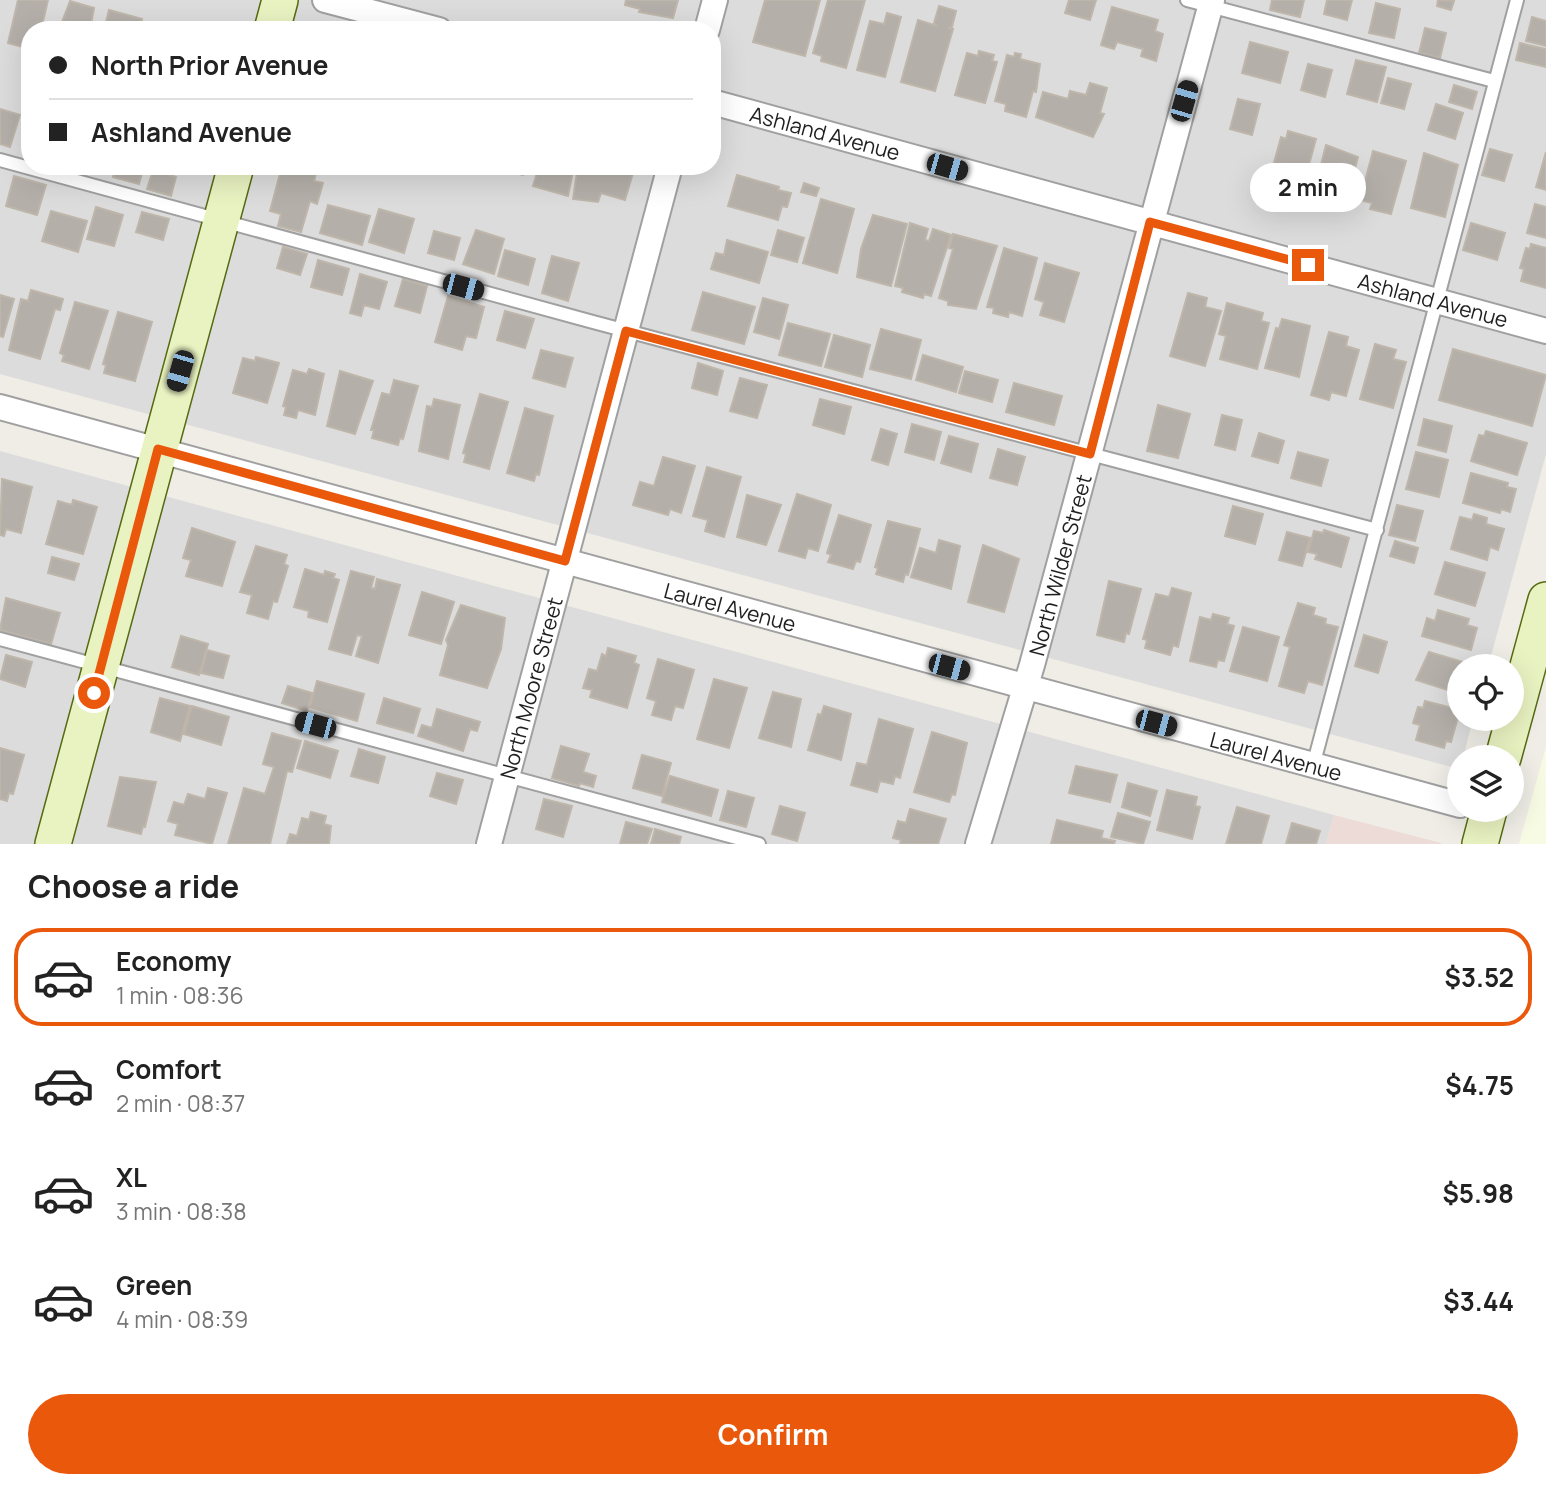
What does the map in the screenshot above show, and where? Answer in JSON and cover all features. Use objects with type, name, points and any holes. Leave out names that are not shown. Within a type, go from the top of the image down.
[{"type":"street","points":[[274,21],[280,0]]},
{"type":"street","points":[[325,0],[405,21]]},
{"type":"street","points":[[709,21],[715,0]]},
{"type":"street","name":"North Wilder Street","points":[[978,844],[1025,688],[1090,454],[1203,2]]},
{"type":"street","name":"Ashland Avenue","points":[[721,104],[1546,331]]},
{"type":"street","points":[[52,844],[234,175]]},
{"type":"street","name":"North Moore Street","points":[[489,844],[668,175]]},
{"type":"street","name":"Laurel Avenue","points":[[0,407],[1313,766],[1447,806]]},
{"type":"street","points":[[1507,745],[1546,600]]},
{"type":"lane","points":[[1313,766],[1517,0]]},
{"type":"lane","points":[[1203,2],[1494,81]]},
{"type":"lane","points":[[0,160],[21,166]]},
{"type":"lane","points":[[55,175],[626,331],[1377,530]]},
{"type":"lane","points":[[0,639],[759,844]]},
{"type":"shaded area","points":[[0,0],[1546,0],[1546,454],[1492,654],[1447,654],[1447,731],[1470,731],[1466,745],[1447,745],[1447,766],[0,374]]},
{"type":"shaded area","points":[[0,451],[1334,815],[1326,844],[0,844]]},
{"type":"shaded area","points":[[1546,747],[1546,844],[1519,844]]},
{"type":"shaded area","points":[[1334,815],[1441,843],[1441,844],[1326,844]]},
{"type":"building","points":[[18,0],[48,0],[43,21],[21,21],[21,47],[8,43]]},
{"type":"building","points":[[626,0],[678,0],[673,18],[639,12],[640,9],[625,5]]},
{"type":"building","points":[[765,0],[820,0],[805,56],[753,42]]},
{"type":"building","points":[[828,0],[865,0],[846,68],[821,61],[822,56],[813,53]]},
{"type":"building","points":[[1069,0],[1096,0],[1090,20],[1065,13]]},
{"type":"building","points":[[1272,0],[1304,0],[1300,17],[1270,10]]},
{"type":"building","points":[[1327,0],[1352,0],[1347,20],[1324,14]]},
{"type":"building","points":[[1438,0],[1454,1],[1451,10],[1437,6]]},
{"type":"building","points":[[70,1],[94,8],[92,21],[62,21]]},
{"type":"building","points":[[1376,3],[1400,9],[1394,38],[1369,33]]},
{"type":"building","points":[[939,6],[956,11],[952,27],[948,28],[953,29],[935,91],[901,82],[918,20],[937,26],[934,23]]},
{"type":"building","points":[[1112,7],[1158,20],[1155,31],[1163,34],[1156,61],[1141,56],[1143,49],[1117,42],[1114,49],[1101,45]]},
{"type":"building","points":[[109,10],[142,19],[141,21],[106,21]]},
{"type":"building","points":[[887,13],[901,17],[885,77],[857,70],[870,21],[884,24]]},
{"type":"building","points":[[1532,17],[1546,21],[1546,46],[1526,41]]},
{"type":"building","points":[[1425,28],[1446,33],[1440,58],[1419,53]]},
{"type":"building","points":[[1250,42],[1288,52],[1280,83],[1242,73]]},
{"type":"building","points":[[1520,43],[1546,49],[1546,67],[1516,60]]},
{"type":"building","points":[[979,51],[994,55],[992,61],[997,62],[985,103],[955,95],[967,53],[978,56]]},
{"type":"building","points":[[1015,53],[1021,54],[1020,59],[1040,64],[1036,92],[1033,91],[1026,117],[1005,111],[1006,104],[995,101],[1007,55],[1014,57]]},
{"type":"building","points":[[1356,60],[1386,67],[1377,102],[1347,94]]},
{"type":"building","points":[[1308,64],[1332,70],[1325,97],[1301,90]]},
{"type":"building","points":[[1388,78],[1411,84],[1404,109],[1381,103]]},
{"type":"building","points":[[1090,83],[1107,88],[1100,113],[1104,114],[1093,137],[1036,117],[1043,92],[1068,99],[1070,91],[1086,95]]},
{"type":"building","points":[[1454,85],[1477,92],[1472,109],[1449,102]]},
{"type":"building","points":[[1238,99],[1260,104],[1252,135],[1230,129]]},
{"type":"building","points":[[1436,104],[1463,113],[1455,139],[1428,130]]},
{"type":"building","points":[[0,109],[20,115],[10,147],[0,144]]},
{"type":"building","points":[[1288,131],[1316,139],[1302,190],[1269,181],[1281,137],[1286,139]]},
{"type":"building","points":[[1326,145],[1358,157],[1346,201],[1314,192]]},
{"type":"building","points":[[1490,149],[1512,155],[1504,181],[1482,175]]},
{"type":"building","points":[[1373,151],[1406,161],[1391,214],[1370,209],[1372,203],[1360,200]]},
{"type":"building","points":[[1546,152],[1546,190],[1536,187]]},
{"type":"building","points":[[1424,153],[1458,165],[1445,217],[1411,208]]},
{"type":"building","points":[[114,175],[142,175],[139,184]]},
{"type":"building","points":[[151,175],[176,177],[171,196],[147,189]]},
{"type":"building","points":[[280,175],[316,175],[314,181],[323,183],[317,204],[310,201],[301,232],[278,226],[281,214],[270,211]]},
{"type":"building","points":[[536,175],[572,175],[568,196],[533,186]]},
{"type":"building","points":[[577,175],[632,175],[625,200],[601,193],[598,202],[573,199]]},
{"type":"building","points":[[737,175],[791,193],[787,207],[782,206],[778,220],[728,206]]},
{"type":"building","points":[[14,176],[46,185],[37,215],[6,206]]},
{"type":"building","points":[[804,183],[819,188],[816,196],[801,192]]},
{"type":"building","points":[[821,199],[854,209],[837,273],[803,263]]},
{"type":"building","points":[[1535,204],[1546,207],[1546,238],[1527,233]]},
{"type":"building","points":[[328,205],[370,216],[362,245],[320,233]]},
{"type":"building","points":[[96,207],[123,215],[114,246],[87,239]]},
{"type":"building","points":[[379,209],[414,219],[404,253],[369,242]]},
{"type":"building","points":[[51,211],[87,221],[78,252],[42,241]]},
{"type":"building","points":[[142,212],[169,219],[163,240],[136,232]]},
{"type":"building","points":[[873,215],[907,224],[891,286],[857,277],[861,249]]},
{"type":"building","points":[[910,223],[928,229],[925,240],[929,241],[933,229],[951,235],[931,296],[924,294],[923,298],[902,292],[903,288],[895,286]]},
{"type":"building","points":[[1471,223],[1505,233],[1497,260],[1463,250]]},
{"type":"building","points":[[476,230],[504,239],[494,274],[463,264]]},
{"type":"building","points":[[778,230],[804,238],[797,262],[771,255]]},
{"type":"building","points":[[434,231],[460,238],[454,260],[428,253]]},
{"type":"building","points":[[953,234],[997,246],[976,309],[948,305],[948,301],[939,298],[953,249],[949,248]]},
{"type":"building","points":[[727,240],[768,252],[759,283],[711,269],[716,253],[724,255]]},
{"type":"building","points":[[1531,244],[1546,248],[1546,288],[1521,281],[1524,269],[1520,268],[1526,248],[1530,249]]},
{"type":"building","points":[[283,247],[307,254],[300,275],[277,268]]},
{"type":"building","points":[[1004,248],[1037,258],[1022,316],[1009,312],[1008,317],[993,313],[994,308],[987,307]]},
{"type":"building","points":[[505,250],[535,259],[528,285],[498,276]]},
{"type":"building","points":[[552,256],[579,263],[568,301],[542,293]]},
{"type":"building","points":[[318,260],[349,269],[342,295],[311,287]]},
{"type":"building","points":[[1045,263],[1079,273],[1064,322],[1040,315],[1044,302],[1035,299]]},
{"type":"building","points":[[360,274],[387,282],[379,309],[364,305],[361,316],[350,313]]},
{"type":"building","points":[[403,279],[427,286],[420,313],[395,306]]},
{"type":"building","points":[[31,290],[63,299],[60,310],[55,309],[40,359],[9,350],[21,299],[28,301]]},
{"type":"building","points":[[703,292],[755,307],[744,344],[692,330]]},
{"type":"building","points":[[1188,293],[1207,298],[1205,307],[1221,311],[1205,366],[1170,356]]},
{"type":"building","points":[[0,295],[14,299],[3,337],[0,336]]},
{"type":"building","points":[[448,296],[484,307],[476,338],[466,336],[462,350],[435,342]]},
{"type":"building","points":[[763,298],[788,305],[779,339],[754,332]]},
{"type":"building","points":[[75,302],[108,311],[89,369],[62,361],[64,355],[60,353]]},
{"type":"building","points":[[1227,303],[1263,313],[1261,321],[1269,323],[1257,369],[1220,359],[1226,336],[1219,334]]},
{"type":"building","points":[[505,311],[534,319],[525,348],[497,340]]},
{"type":"building","points":[[118,312],[152,322],[135,381],[104,373],[106,365],[103,364]]},
{"type":"building","points":[[1282,319],[1310,326],[1299,377],[1265,368],[1276,328],[1279,329]]},
{"type":"building","points":[[788,323],[830,334],[821,366],[779,355]]},
{"type":"building","points":[[881,329],[921,340],[911,379],[870,369]]},
{"type":"building","points":[[1329,332],[1348,337],[1346,346],[1359,350],[1346,396],[1331,392],[1329,400],[1311,395]]},
{"type":"building","points":[[834,335],[870,345],[862,377],[825,367]]},
{"type":"building","points":[[1375,344],[1396,350],[1393,359],[1406,362],[1393,408],[1360,399]]},
{"type":"building","points":[[1453,349],[1546,375],[1532,426],[1439,400]]},
{"type":"building","points":[[541,350],[573,358],[565,387],[533,378]]},
{"type":"building","points":[[923,355],[963,367],[956,392],[916,380]]},
{"type":"building","points":[[256,357],[279,363],[267,403],[233,393],[243,358],[255,361]]},
{"type":"building","points":[[698,363],[723,371],[717,395],[692,388]]},
{"type":"building","points":[[309,369],[324,374],[315,415],[298,410],[296,418],[284,415],[286,407],[283,406],[293,370],[307,374]]},
{"type":"building","points":[[340,371],[373,381],[355,434],[327,426]]},
{"type":"building","points":[[965,371],[998,380],[992,402],[959,393]]},
{"type":"building","points":[[740,378],[767,385],[757,418],[730,411]]},
{"type":"building","points":[[394,380],[418,386],[403,439],[400,438],[398,445],[372,438],[374,430],[371,430],[382,393],[390,395]]},
{"type":"building","points":[[1014,383],[1062,396],[1054,425],[1006,412]]},
{"type":"building","points":[[480,394],[508,402],[489,469],[464,462],[466,454],[463,453]]},
{"type":"building","points":[[434,399],[460,405],[448,459],[419,451],[427,406],[432,407]]},
{"type":"building","points":[[820,399],[851,407],[844,434],[813,425]]},
{"type":"building","points":[[1158,405],[1190,414],[1178,458],[1147,451]]},
{"type":"building","points":[[525,408],[553,416],[539,475],[536,474],[534,481],[507,473]]},
{"type":"building","points":[[1222,415],[1242,420],[1235,450],[1215,445]]},
{"type":"building","points":[[1424,419],[1452,426],[1446,452],[1418,445]]},
{"type":"building","points":[[912,424],[941,432],[934,460],[905,452]]},
{"type":"building","points":[[881,429],[897,434],[888,465],[872,460]]},
{"type":"building","points":[[1486,431],[1527,443],[1517,475],[1471,461],[1479,435],[1484,436]]},
{"type":"building","points":[[1259,433],[1284,441],[1278,463],[1252,456]]},
{"type":"building","points":[[949,436],[978,444],[971,472],[941,463]]},
{"type":"building","points":[[998,449],[1025,457],[1017,485],[990,478]]},
{"type":"building","points":[[1298,452],[1328,460],[1321,486],[1291,478]]},
{"type":"building","points":[[1416,452],[1448,460],[1439,497],[1406,489]]},
{"type":"building","points":[[663,457],[695,466],[681,513],[670,509],[668,515],[633,505],[640,482],[654,486]]},
{"type":"building","points":[[707,467],[741,477],[724,537],[705,531],[708,520],[693,516]]},
{"type":"building","points":[[1471,473],[1508,483],[1507,487],[1516,489],[1510,512],[1501,509],[1500,513],[1463,503]]},
{"type":"building","points":[[2,479],[32,487],[21,533],[6,529],[4,536],[0,535]]},
{"type":"building","points":[[797,494],[831,505],[818,551],[808,548],[805,558],[779,551]]},
{"type":"building","points":[[747,495],[781,505],[766,545],[737,537]]},
{"type":"building","points":[[73,500],[97,507],[83,554],[46,544],[58,501],[72,505]]},
{"type":"building","points":[[1397,505],[1423,511],[1415,541],[1389,535]]},
{"type":"building","points":[[1233,506],[1263,514],[1255,544],[1225,536]]},
{"type":"building","points":[[1474,514],[1487,518],[1486,524],[1504,529],[1498,550],[1490,547],[1487,560],[1451,549],[1460,517],[1472,520]]},
{"type":"building","points":[[839,515],[871,525],[860,562],[856,561],[853,569],[828,562],[831,555],[827,553]]},
{"type":"building","points":[[888,521],[920,529],[908,575],[905,574],[903,582],[876,574],[878,568],[875,567]]},
{"type":"building","points":[[192,528],[235,542],[222,586],[186,576],[191,560],[183,558]]},
{"type":"building","points":[[1324,530],[1349,538],[1341,567],[1315,559],[1317,554],[1308,552],[1314,531],[1323,533]]},
{"type":"building","points":[[1287,532],[1310,538],[1302,566],[1279,560]]},
{"type":"building","points":[[939,540],[960,546],[951,589],[911,577],[920,548],[936,553]]},
{"type":"building","points":[[1395,541],[1418,548],[1414,563],[1390,556]]},
{"type":"building","points":[[983,545],[1019,559],[1004,612],[968,602]]},
{"type":"building","points":[[256,546],[287,555],[284,564],[288,566],[277,602],[273,601],[268,619],[247,613],[252,595],[240,592]]},
{"type":"building","points":[[52,557],[79,564],[74,580],[48,573]]},
{"type":"building","points":[[1445,562],[1485,573],[1475,606],[1435,594]]},
{"type":"building","points":[[305,569],[324,575],[325,571],[335,574],[333,578],[339,580],[327,622],[308,617],[309,611],[294,607]]},
{"type":"building","points":[[351,571],[374,577],[371,588],[375,589],[377,579],[400,585],[378,663],[356,656],[362,636],[357,635],[351,655],[329,649]]},
{"type":"building","points":[[1109,581],[1141,589],[1129,634],[1126,633],[1124,642],[1097,635]]},
{"type":"building","points":[[1172,588],[1191,593],[1178,647],[1173,645],[1170,655],[1145,648],[1147,640],[1143,639],[1156,594],[1169,597]]},
{"type":"building","points":[[422,592],[454,602],[441,644],[409,635]]},
{"type":"building","points":[[6,598],[60,613],[51,644],[0,630]]},
{"type":"building","points":[[1298,603],[1315,608],[1313,615],[1326,619],[1325,624],[1338,627],[1322,685],[1308,681],[1304,693],[1279,686],[1290,647],[1284,645]]},
{"type":"building","points":[[461,605],[505,618],[501,649],[487,688],[440,675],[448,645],[446,640]]},
{"type":"building","points":[[1438,610],[1469,619],[1467,625],[1477,628],[1471,650],[1422,636],[1427,618],[1435,621]]},
{"type":"building","points":[[1213,614],[1229,618],[1227,624],[1234,626],[1224,661],[1218,660],[1216,667],[1190,661],[1200,617],[1211,620]]},
{"type":"building","points":[[1243,627],[1279,637],[1267,681],[1230,671]]},
{"type":"building","points":[[1364,635],[1387,642],[1378,673],[1355,666]]},
{"type":"building","points":[[181,636],[208,644],[199,675],[172,667]]},
{"type":"building","points":[[608,648],[636,656],[634,663],[639,665],[627,708],[590,697],[592,690],[583,688],[589,669],[597,671],[602,654],[606,656]]},
{"type":"building","points":[[207,650],[229,656],[223,678],[201,673]]},
{"type":"building","points":[[1429,652],[1447,657],[1447,690],[1416,680]]},
{"type":"building","points":[[6,655],[32,662],[25,687],[0,679]]},
{"type":"building","points":[[658,659],[694,670],[683,708],[675,706],[671,720],[652,715],[656,701],[647,698]]},
{"type":"building","points":[[714,679],[747,688],[729,748],[697,739]]},
{"type":"building","points":[[317,681],[364,694],[357,721],[310,707]]},
{"type":"building","points":[[288,686],[312,693],[307,711],[282,703]]},
{"type":"building","points":[[773,692],[801,699],[791,747],[759,738]]},
{"type":"building","points":[[160,698],[190,706],[180,741],[151,732]]},
{"type":"building","points":[[384,698],[420,709],[413,733],[377,723]]},
{"type":"building","points":[[1425,701],[1447,707],[1447,731],[1454,731],[1451,742],[1446,741],[1444,748],[1416,740],[1420,725],[1413,723],[1418,707],[1423,708]]},
{"type":"building","points":[[192,706],[229,717],[221,745],[184,734]]},
{"type":"building","points":[[824,706],[851,714],[841,760],[808,750],[818,714],[821,715]]},
{"type":"building","points":[[437,709],[480,722],[477,731],[470,729],[463,751],[418,736],[422,725],[432,728]]},
{"type":"building","points":[[879,719],[913,729],[900,778],[895,776],[893,784],[880,781],[877,792],[851,785],[857,763],[867,765]]},
{"type":"building","points":[[932,732],[967,743],[955,795],[952,794],[949,802],[914,792]]},
{"type":"building","points":[[272,733],[301,741],[292,772],[287,771],[270,844],[228,844],[244,788],[265,794],[274,767],[263,764]]},
{"type":"building","points":[[305,741],[338,751],[330,778],[297,768]]},
{"type":"building","points":[[561,746],[589,754],[583,772],[596,776],[593,787],[552,778]]},
{"type":"building","points":[[0,748],[24,755],[13,794],[9,793],[7,801],[0,799]]},
{"type":"building","points":[[359,749],[385,757],[378,783],[351,776]]},
{"type":"building","points":[[642,755],[671,763],[662,796],[633,788]]},
{"type":"building","points":[[1076,766],[1117,775],[1110,802],[1069,793]]},
{"type":"building","points":[[437,773],[463,780],[456,804],[430,796]]},
{"type":"building","points":[[670,776],[718,790],[711,816],[662,802]]},
{"type":"building","points":[[120,777],[156,782],[141,834],[108,826]]},
{"type":"building","points":[[1128,783],[1157,791],[1150,816],[1122,807]]},
{"type":"building","points":[[208,788],[227,793],[212,844],[175,835],[178,824],[168,821],[174,802],[184,805],[188,794],[205,799]]},
{"type":"building","points":[[1167,790],[1197,797],[1195,806],[1200,807],[1192,839],[1157,830]]},
{"type":"building","points":[[728,791],[754,798],[746,827],[720,820]]},
{"type":"building","points":[[544,799],[572,806],[563,837],[536,829]]},
{"type":"building","points":[[780,806],[805,813],[797,841],[772,834]]},
{"type":"building","points":[[1237,807],[1269,816],[1261,844],[1226,844]]},
{"type":"building","points":[[910,809],[946,819],[938,844],[900,844],[901,840],[893,838],[898,821],[906,823]]},
{"type":"building","points":[[311,812],[326,816],[324,824],[331,826],[329,844],[287,844],[290,834],[297,836],[302,818],[309,820]]},
{"type":"building","points":[[1118,813],[1150,822],[1143,844],[1111,837]]},
{"type":"building","points":[[1057,820],[1103,831],[1101,838],[1115,841],[1114,844],[1051,844]]},
{"type":"building","points":[[626,822],[652,829],[647,844],[620,844]]},
{"type":"building","points":[[1292,823],[1320,831],[1316,844],[1286,844]]},
{"type":"building","points":[[655,829],[681,837],[679,844],[651,844]]},
{"type":"route","points":[[94,693],[158,449],[565,561],[626,331],[1090,454],[1150,222],[1308,265]]}]
